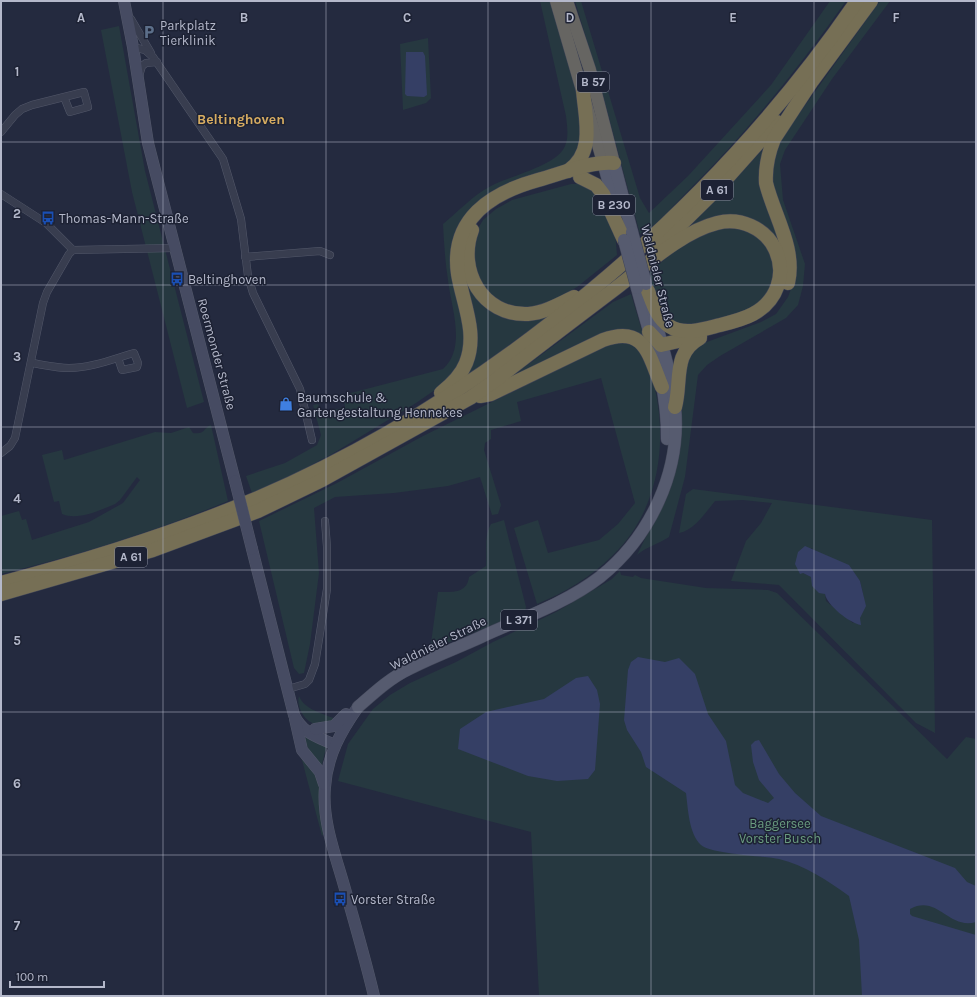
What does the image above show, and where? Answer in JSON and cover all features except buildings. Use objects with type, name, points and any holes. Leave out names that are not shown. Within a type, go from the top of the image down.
[{"type":"highway","name":"Waldnieler Straße","points":[[556,1],[607,165]]},
{"type":"highway","name":"Waldnieler Straße","points":[[567,1],[590,70],[607,165]]},
{"type":"highway","name":"A 61","points":[[1,583],[112,552],[189,525],[258,498],[309,474],[396,427],[465,386],[552,322],[629,261],[705,187],[740,148],[804,70],[857,1]]},
{"type":"highway","name":"A 61","points":[[1,594],[154,550],[258,511],[322,480],[470,398],[613,290],[718,188],[812,81],[871,1]]},
{"type":"highway","points":[[648,332],[661,345],[704,335],[757,319],[768,312],[783,296],[789,276],[789,254],[769,194],[766,171],[767,160],[774,139],[812,81]]},
{"type":"highway","points":[[566,173],[580,160],[587,141],[588,128],[583,90]]},
{"type":"highway","points":[[396,427],[450,386],[459,376],[466,364],[471,344],[470,326],[457,261],[460,240],[464,228],[471,217],[483,205],[507,191],[566,173],[607,165]]},
{"type":"highway","points":[[607,165],[580,177],[517,194],[500,202],[484,213],[473,229],[468,244],[468,263],[472,280],[480,292],[495,305],[514,312],[528,314],[553,307],[573,297],[629,261]]},
{"type":"highway","points":[[580,177],[596,185],[628,236]]},
{"type":"highway","points":[[613,290],[665,251],[696,231],[717,223],[738,222],[758,229],[768,237],[779,258],[781,270],[779,283],[774,295],[766,303],[752,315],[708,328],[683,331],[670,326],[657,313],[643,287]]},
{"type":"highway","points":[[470,398],[491,394],[603,340],[622,335],[637,339],[647,349],[662,387]]},
{"type":"highway","points":[[675,407],[678,397],[679,364],[683,354],[692,343],[704,335]]},
{"type":"main road","name":"Roermonder Straße","points":[[125,4],[139,78],[148,143],[294,715],[308,733],[337,742]]},
{"type":"main road","name":"Waldnieler Straße","points":[[325,786],[337,742],[358,707],[386,683],[408,669],[561,600],[599,578],[628,549],[661,498],[672,465],[675,433],[675,407],[661,345],[643,287],[629,261],[628,236],[607,165]]},
{"type":"main road","name":"Waldnieler Straße","points":[[643,287],[648,332],[662,387],[667,414],[666,458],[653,512]]},
{"type":"main road","name":"Roermonder Straße","points":[[288,689],[302,718],[337,742]]},
{"type":"main road","points":[[316,729],[334,726],[347,713],[358,707]]},
{"type":"main road","points":[[294,715],[302,750],[322,775],[325,786]]},
{"type":"main road","name":"L 371","points":[[325,786],[326,816],[374,996]]},
{"type":"street","points":[[125,4],[134,26],[223,159],[241,219],[248,276],[253,293],[300,389],[312,440]]},
{"type":"street","points":[[133,47],[145,50],[155,59]]},
{"type":"street","points":[[139,78],[142,66],[155,59]]},
{"type":"street","points":[[1,132],[22,109],[64,97]]},
{"type":"street","points":[[1,194],[46,223],[73,250],[175,248]]},
{"type":"street","points":[[1,453],[10,446],[16,438],[32,363],[39,320],[47,292],[73,250]]},
{"type":"street","points":[[245,257],[320,251],[330,255]]},
{"type":"street","points":[[32,363],[70,368],[88,366],[118,358]]},
{"type":"street","points":[[288,689],[305,684],[309,680],[315,664],[327,588],[327,547],[324,521]]},
{"type":"green space","points":[[540,1],[552,1],[574,77],[584,131],[577,158],[467,215],[466,339],[460,363],[445,383],[416,403],[332,454],[253,496],[246,476],[285,463],[317,445],[321,435],[313,405],[318,404],[321,413],[345,407],[343,395],[443,369],[450,360],[456,339],[456,327],[446,266],[443,224],[484,190],[499,182],[532,170],[553,159],[565,146],[567,139],[566,116]]},
{"type":"green space","points":[[575,1],[581,1],[640,198],[649,213],[688,176],[771,85],[830,1],[846,1],[809,52],[729,149],[664,216],[640,234],[601,88]]},
{"type":"green space","points":[[880,1],[890,1],[832,79],[785,150],[780,164],[783,200],[805,264],[803,286],[798,305],[786,318],[720,356],[707,365],[698,375],[685,477],[669,537],[637,555],[667,494],[678,460],[684,366],[696,346],[761,322],[776,314],[788,297],[794,281],[770,179],[774,153],[786,132]]},
{"type":"green space","points":[[119,26],[145,171],[204,402],[187,408],[132,192],[101,30]]},
{"type":"green space","points":[[428,38],[431,98],[426,103],[403,110],[400,44]]},
{"type":"green space","points":[[769,143],[767,149],[781,236],[783,262],[744,220],[681,236]]},
{"type":"green space","points":[[571,184],[581,184],[593,188],[615,231],[617,255],[577,287],[548,304],[529,308],[513,307],[497,302],[477,279],[472,245],[476,232],[483,220],[496,209],[512,200]]},
{"type":"green space","points":[[482,213],[466,242],[489,306],[559,309],[458,382],[470,361],[464,284],[463,239]]},
{"type":"green space","points":[[736,227],[749,232],[758,238],[765,245],[772,257],[775,273],[772,286],[764,298],[752,308],[738,316],[723,321],[708,324],[680,325],[666,318],[661,313],[654,298],[650,272],[680,247],[697,237],[714,230]]},
{"type":"green space","points":[[631,294],[645,341],[624,333],[492,391],[613,302]]},
{"type":"green space","points":[[626,340],[640,346],[650,372],[657,399],[660,427],[659,455],[654,483],[645,510],[631,534],[613,555],[605,563],[578,583],[537,604],[514,528],[538,520],[548,553],[599,540],[618,524],[635,503],[601,378],[517,402],[521,421],[491,430],[491,439],[485,443],[484,450],[501,505],[498,514],[492,515],[480,477],[448,486],[394,493],[335,497],[314,508],[319,573],[310,644],[304,673],[299,674],[294,668],[259,521],[337,483],[423,436],[611,343]]},
{"type":"green space","points":[[211,425],[228,501],[144,533],[59,559],[1,574],[1,516],[19,511],[22,520],[26,519],[32,540],[89,522],[123,503],[140,480],[137,477],[120,500],[115,504],[89,514],[68,516],[62,514],[59,501],[54,502],[42,455],[62,450],[64,460],[155,432],[171,433],[189,427],[193,433],[200,433]]},
{"type":"green space","points":[[693,489],[932,520],[935,733],[916,723],[779,585],[731,581],[746,541],[761,523],[772,503],[743,500],[715,501],[695,525],[679,533],[686,494]],"holes":[[[811,548],[860,581],[864,604],[861,614],[853,623],[826,601],[825,594],[811,577],[803,573]]]},
{"type":"green space","points":[[504,520],[526,607],[525,612],[430,650],[438,592],[453,592],[462,589],[468,583],[469,577],[486,566],[487,533],[491,524]]},
{"type":"green space","name":"Baggersee Vorster Busch","points":[[620,571],[621,575],[633,577],[635,575],[641,578],[706,588],[768,590],[777,593],[947,759],[966,737],[976,739],[976,996],[539,996],[531,832],[338,781],[348,744],[373,709],[390,695],[410,683],[456,662],[493,642],[556,612],[612,579]]},
{"type":"green space","points":[[299,696],[305,705],[338,720],[315,724],[307,720],[300,708],[298,700]]},
{"type":"green space","points":[[301,734],[327,744],[321,768],[310,752]]},
{"type":"green space","points":[[297,741],[319,778],[319,809],[324,833],[322,836]]},
{"type":"water","points":[[406,52],[423,52],[425,56],[427,95],[424,97],[407,96],[405,94]]},
{"type":"water","points":[[805,546],[849,565],[860,581],[866,606],[860,618],[861,625],[856,624],[839,613],[830,603],[825,594],[819,593],[812,586],[811,577],[803,573],[800,574],[795,564],[798,552]]},
{"type":"water","points":[[638,657],[665,662],[679,658],[695,674],[708,714],[726,741],[735,785],[743,793],[768,803],[774,798],[759,780],[753,762],[751,745],[755,741],[759,740],[779,774],[795,793],[821,816],[955,868],[967,882],[976,886],[976,922],[966,923],[958,921],[928,906],[920,906],[910,909],[910,914],[912,916],[976,935],[976,996],[862,996],[859,940],[849,896],[816,874],[798,865],[779,859],[715,851],[701,845],[692,828],[688,814],[686,793],[646,767],[641,752],[627,730],[624,720],[628,670],[631,662]]},
{"type":"water","points":[[588,676],[597,690],[600,704],[595,770],[588,779],[557,781],[528,776],[458,749],[460,729],[486,712],[544,699],[576,678]]},
{"type":"place","name":"Parkplatz Tierklinik","points":[[149,32]]},
{"type":"place","name":"Thomas-Mann-Straße","points":[[48,218]]},
{"type":"place","name":"Beltinghoven","points":[[177,279]]},
{"type":"place","name":"Baumschule & Gartengestaltung Hennekes","points":[[286,404]]},
{"type":"place","name":"Vorster Straße","points":[[340,899]]},
{"type":"district","name":"Beltinghoven","points":[[241,119]]}]
